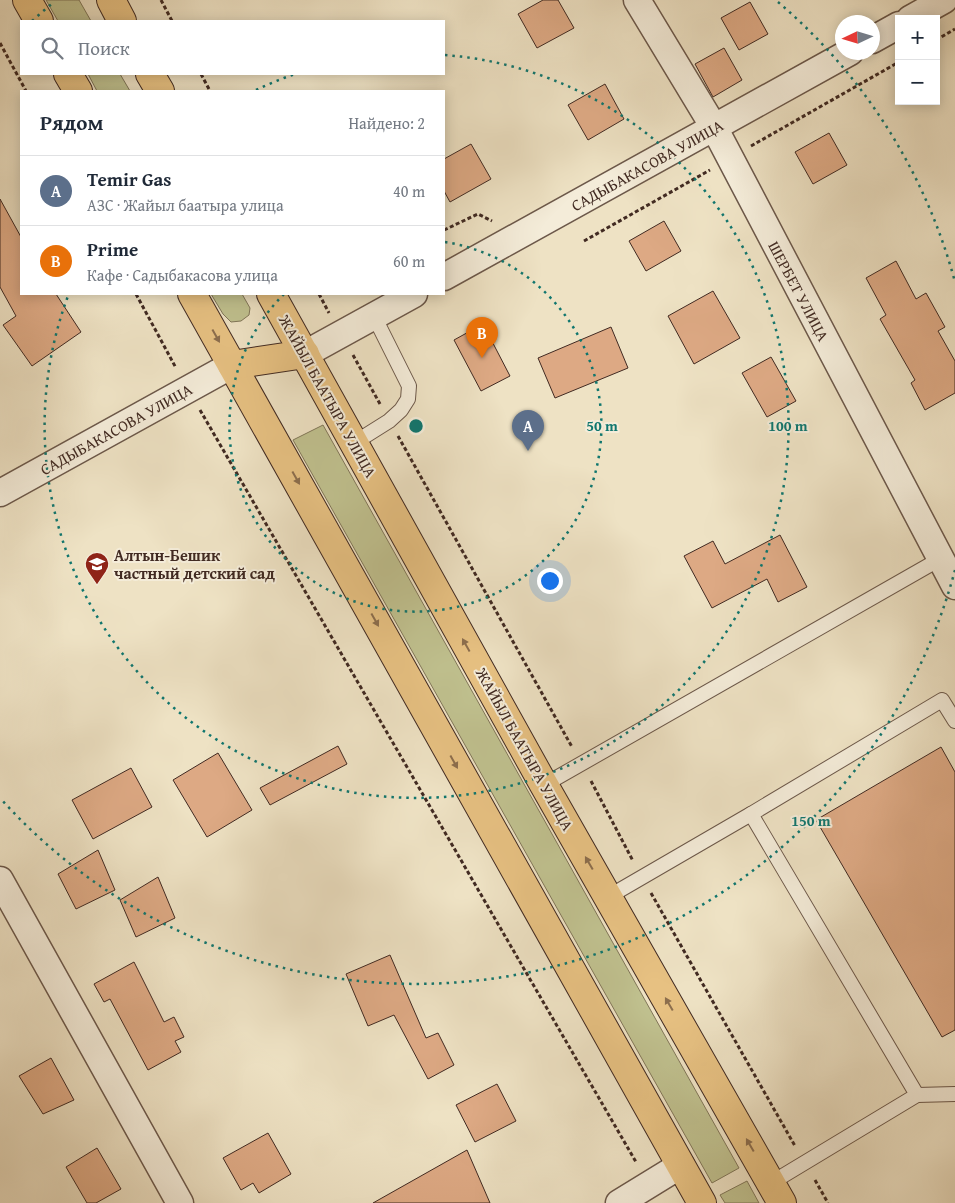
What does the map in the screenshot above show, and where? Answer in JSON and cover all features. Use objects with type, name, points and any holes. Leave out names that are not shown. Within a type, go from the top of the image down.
[{"type":"main road","points":[[27,0],[38,20]]},
{"type":"main road","points":[[111,0],[121,20]]},
{"type":"main road","points":[[69,75],[77,90]]},
{"type":"main road","points":[[151,75],[159,90]]},
{"type":"main road","points":[[193,295],[702,1203]]},
{"type":"main road","name":"ЖАЙЫЛ БААТЫРА УЛИЦА","points":[[272,295],[544,785],[777,1193]]},
{"type":"main road","points":[[232,365],[304,354]]},
{"type":"street","name":"ШЕРБЕТ УЛИЦА","points":[[637,0],[715,129],[955,586]]},
{"type":"street","points":[[917,15],[944,0]]},
{"type":"street","points":[[880,36],[895,27]]},
{"type":"street","name":"САДЫБАКАСОВА УЛИЦА","points":[[445,276],[715,129],[836,60]]},
{"type":"street","points":[[304,354],[412,295]]},
{"type":"street","name":"САДЫБАКАСОВА УЛИЦА","points":[[0,493],[232,365]]},
{"type":"street","points":[[0,880],[180,1203]]},
{"type":"street","points":[[619,1203],[681,1165]]},
{"type":"lane","points":[[354,443],[389,421],[401,410],[408,399],[409,386],[374,316]]},
{"type":"lane","points":[[544,785],[940,559]]},
{"type":"lane","points":[[608,896],[751,814],[942,700],[955,721]]},
{"type":"lane","points":[[751,814],[917,1095]]},
{"type":"lane","points":[[777,1193],[917,1095],[955,1094]]},
{"type":"path","points":[[161,0],[171,20]]},
{"type":"path","points":[[940,38],[955,30]]},
{"type":"path","points":[[0,43],[25,90]]},
{"type":"path","points":[[744,150],[895,64]]},
{"type":"path","points":[[202,75],[209,90]]},
{"type":"path","points":[[584,241],[714,168]]},
{"type":"path","points":[[137,295],[188,390],[650,1184]]},
{"type":"green space","points":[[46,0],[79,0],[90,20],[57,20]]},
{"type":"green space","points":[[89,75],[121,75],[129,90],[96,90]]},
{"type":"green space","points":[[212,295],[243,295],[250,308],[249,315],[241,321],[231,322],[223,314]]},
{"type":"green space","points":[[323,425],[739,1168],[712,1183],[293,440]]},
{"type":"green space","points":[[747,1181],[759,1203],[725,1203],[720,1195]]},
{"type":"building","points":[[543,0],[558,0],[574,28],[537,48],[518,14]]},
{"type":"building","points":[[750,2],[768,34],[739,50],[721,18]]},
{"type":"building","points":[[724,48],[742,80],[713,97],[695,64]]},
{"type":"building","points":[[605,84],[624,119],[588,140],[568,105]]},
{"type":"building","points":[[829,133],[847,165],[813,184],[795,152]]},
{"type":"building","points":[[471,144],[491,179],[450,202],[445,193],[445,158]]},
{"type":"building","points":[[0,199],[20,235],[20,295],[57,295],[81,332],[32,366],[3,325],[16,316],[0,287]]},
{"type":"building","points":[[664,221],[681,251],[646,271],[629,241]]},
{"type":"building","points":[[896,261],[916,299],[926,293],[945,327],[938,331],[955,361],[955,393],[925,410],[911,383],[915,380],[880,319],[886,315],[866,278]]},
{"type":"building","points":[[713,291],[740,338],[694,364],[668,316]]},
{"type":"building","points":[[483,324],[510,376],[481,391],[454,340]]},
{"type":"building","points":[[611,327],[628,368],[555,398],[538,358]]},
{"type":"building","points":[[771,357],[796,401],[767,417],[742,373]]},
{"type":"building","points":[[780,535],[807,587],[778,602],[767,579],[712,608],[684,556],[713,541],[725,564]]},
{"type":"building","points":[[338,746],[347,764],[270,805],[260,788]]},
{"type":"building","points":[[941,747],[955,772],[955,1030],[942,1037],[816,820]]},
{"type":"building","points":[[218,753],[252,810],[207,837],[173,780]]},
{"type":"building","points":[[131,768],[152,807],[93,839],[72,800]]},
{"type":"building","points":[[98,850],[115,890],[76,909],[58,874]]},
{"type":"building","points":[[158,877],[175,918],[136,937],[120,900]]},
{"type":"building","points":[[390,955],[426,1038],[438,1033],[454,1065],[428,1079],[394,1015],[368,1026],[346,974]]},
{"type":"building","points":[[134,962],[164,1022],[174,1017],[184,1037],[175,1041],[181,1052],[148,1070],[110,999],[104,1002],[94,984]]},
{"type":"building","points":[[51,1058],[74,1100],[43,1114],[19,1076]]},
{"type":"building","points":[[497,1084],[516,1121],[475,1142],[456,1105]]},
{"type":"building","points":[[268,1133],[291,1174],[259,1193],[253,1183],[241,1190],[223,1158]]},
{"type":"building","points":[[97,1148],[121,1189],[96,1203],[87,1203],[66,1167]]},
{"type":"building","points":[[467,1150],[490,1203],[373,1203]]},
{"type":"place","name":"Prime","points":[[482,358]]},
{"type":"place","name":"Temir Gas","points":[[528,451]]},
{"type":"place","name":"Алтын-Бешик частный детский сад","points":[[97,585]]}]
